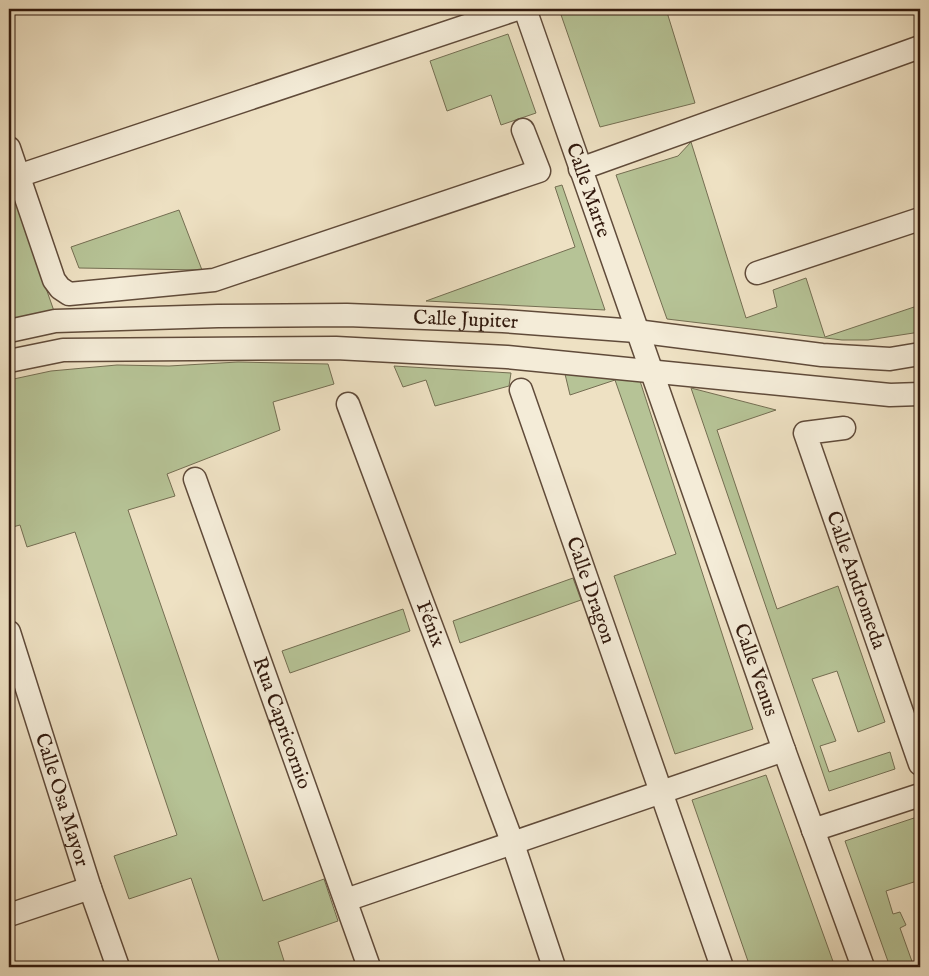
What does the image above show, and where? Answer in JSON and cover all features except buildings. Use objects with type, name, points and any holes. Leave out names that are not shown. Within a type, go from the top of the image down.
[{"type":"street","points":[[18,176],[517,9]]},
{"type":"street","name":"Calle Marte","points":[[524,9],[651,372]]},
{"type":"street","points":[[580,169],[920,48]]},
{"type":"street","points":[[9,148],[54,280],[60,288],[69,294],[214,280],[539,171],[524,130]]},
{"type":"street","points":[[757,274],[920,219]]},
{"type":"street","name":"Calle Jupiter","points":[[9,331],[55,321],[218,316],[347,315],[503,321],[636,331],[822,355],[890,359],[920,354]]},
{"type":"street","name":"Calle Jupiter","points":[[9,362],[62,350],[336,348],[507,356],[890,395],[920,394]]},
{"type":"street","name":"Calle Venus","points":[[651,372],[784,750],[863,967]]},
{"type":"street","name":"Calle Dragon","points":[[521,390],[722,967]]},
{"type":"street","name":"Fénix","points":[[348,404],[513,844],[554,967]]},
{"type":"street","name":"Calle Andromeda","points":[[844,428],[804,432],[920,764]]},
{"type":"street","name":"Rua Capricornio","points":[[195,479],[369,967]]},
{"type":"street","name":"Calle Osa Mayor","points":[[9,632],[90,888],[118,967]]},
{"type":"street","points":[[346,900],[784,750]]},
{"type":"street","points":[[813,830],[920,795]]},
{"type":"street","points":[[9,915],[90,888]]},
{"type":"green space","points":[[559,9],[666,9],[695,103],[600,127]]},
{"type":"green space","points":[[508,34],[536,113],[501,125],[491,95],[447,111],[430,61]]},
{"type":"green space","points":[[691,142],[746,318],[777,307],[773,290],[806,278],[825,337],[920,305],[920,332],[868,340],[842,340],[667,319],[616,175],[678,156]]},
{"type":"green space","points":[[9,183],[54,311],[9,319]]},
{"type":"green space","points":[[562,185],[605,310],[426,301],[575,247],[555,187]]},
{"type":"green space","points":[[179,210],[202,270],[79,268],[71,247]]},
{"type":"green space","points":[[238,362],[328,364],[334,384],[273,402],[280,430],[167,474],[175,496],[128,510],[263,901],[324,879],[338,921],[278,942],[286,967],[221,967],[191,878],[129,899],[114,856],[177,835],[75,532],[27,547],[20,525],[9,528],[9,380],[51,371],[117,365],[169,366]]},
{"type":"green space","points":[[394,366],[511,373],[509,386],[435,406],[426,380],[403,387]]},
{"type":"green space","points":[[565,374],[640,381],[753,729],[675,754],[614,576],[676,554],[615,380],[570,395]]},
{"type":"green space","points":[[691,388],[776,410],[717,430],[777,609],[838,586],[885,722],[858,732],[837,671],[812,679],[836,741],[820,746],[829,772],[890,752],[895,769],[829,791]]},
{"type":"green space","points":[[573,578],[581,600],[460,643],[453,621]]},
{"type":"green space","points":[[403,609],[410,631],[290,673],[282,651]]},
{"type":"green space","points":[[766,775],[835,967],[750,967],[692,800]]},
{"type":"green space","points":[[920,816],[920,880],[886,891],[893,914],[900,912],[906,925],[900,928],[914,967],[890,967],[845,841]]}]
